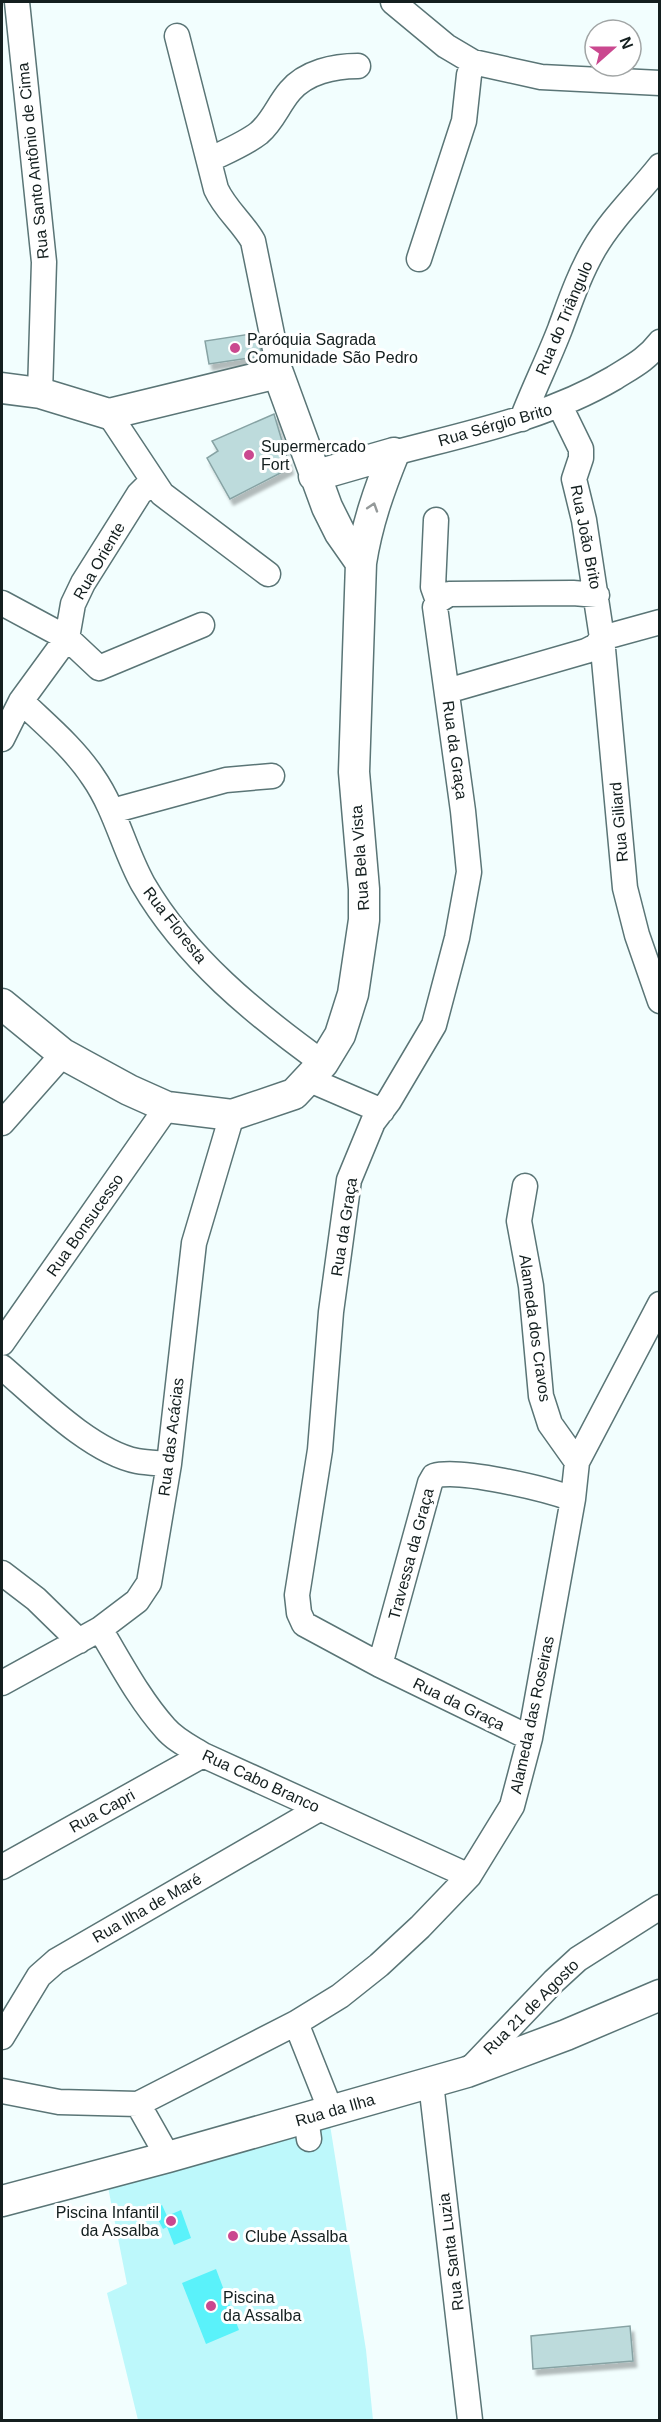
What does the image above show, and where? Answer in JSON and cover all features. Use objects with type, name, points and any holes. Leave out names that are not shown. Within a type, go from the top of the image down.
[{"type":"main road","points":[[2,388],[40,393],[109,414],[278,373],[327,507],[340,533],[361,563]]},
{"type":"main road","name":"Rua Sérgio Brito","points":[[315,476],[394,453]]},
{"type":"main road","name":"Rua Bela Vista","points":[[2,1004],[63,1054],[129,1090],[167,1107],[232,1115],[294,1094],[317,1071],[340,1035],[353,994],[364,920],[364,889],[354,772],[361,563],[373,504],[394,453]]},
{"type":"main road","name":"Rua da Ilha","points":[[2,2201],[95,2185],[168,2157],[315,2123],[467,2072],[566,2035],[660,1995]]},
{"type":"street","name":"Rua Santo Antônio de Cima","points":[[18,2],[44,262],[40,393]]},
{"type":"street","points":[[393,2],[446,46],[473,62],[541,77],[660,83]]},
{"type":"street","points":[[177,36],[216,189],[223,204],[247,230],[253,241],[278,373]]},
{"type":"street","points":[[419,259],[464,121],[469,75],[473,62]]},
{"type":"street","points":[[209,160],[258,134],[273,118],[290,91],[306,78],[342,66],[358,66]]},
{"type":"street","name":"Rua do Triângulo","points":[[522,419],[535,384],[561,328],[575,285],[595,248],[618,213],[660,166]]},
{"type":"street","name":"Rua Sérgio Brito","points":[[394,453],[522,419],[560,406],[656,353]]},
{"type":"street","name":"Rua João Brito","points":[[560,406],[581,449],[581,458],[574,479],[584,520],[602,638]]},
{"type":"street","points":[[109,414],[162,494],[268,574]]},
{"type":"street","name":"Rua Oriente","points":[[2,739],[21,701],[67,638],[73,604],[83,583],[139,495],[152,481]]},
{"type":"street","name":"Rua da Graça","points":[[436,520],[433,587],[443,598],[435,607],[463,811],[469,872],[457,938],[434,1025],[373,1122],[349,1180],[331,1312],[320,1450],[297,1595],[299,1613],[304,1624],[380,1665],[530,1738]]},
{"type":"street","points":[[443,598],[573,593],[597,595]]},
{"type":"street","points":[[2,603],[67,638],[99,668],[202,625]]},
{"type":"street","points":[[447,691],[586,651],[596,646],[602,638],[660,622]]},
{"type":"street","name":"Rua Giliard","points":[[602,638],[625,888],[637,935],[659,992]]},
{"type":"street","name":"Rua Floresta","points":[[21,701],[72,751],[94,777],[112,811],[127,850],[144,884],[166,918],[188,945],[225,984],[282,1033],[317,1071],[382,1111]]},
{"type":"street","points":[[112,811],[226,780],[272,776]]},
{"type":"street","points":[[2,1124],[63,1054]]},
{"type":"street","name":"Rua Bonsucesso","points":[[2,1343],[167,1107]]},
{"type":"street","name":"Rua das Acácias","points":[[2,1683],[100,1629],[137,1601],[149,1583],[169,1464],[194,1243],[232,1115]]},
{"type":"street","name":"Alameda dos Cravos","points":[[525,1186],[519,1221],[531,1286],[541,1396],[550,1424],[577,1462]]},
{"type":"street","name":"Alameda das Roseiras","points":[[138,2104],[296,2023],[340,1996],[379,1965],[420,1927],[468,1876],[512,1806],[530,1738],[573,1499],[577,1462],[660,1304]]},
{"type":"street","points":[[2,1367],[90,1440],[136,1461],[169,1464]]},
{"type":"street","name":"Travessa da Graça","points":[[380,1665],[430,1483],[434,1476],[451,1473],[548,1490],[573,1499]]},
{"type":"street","points":[[2,1573],[36,1599],[79,1641]]},
{"type":"street","name":"Rua Cabo Branco","points":[[100,1629],[131,1680],[165,1728],[180,1742],[319,1809],[468,1876]]},
{"type":"street","name":"Rua Capri","points":[[2,1867],[203,1755]]},
{"type":"street","name":"Rua Ilha de Maré","points":[[2,2037],[39,1976],[56,1961],[319,1809]]},
{"type":"street","name":"Rua 21 de Agosto","points":[[467,2072],[578,1959],[660,1907]]},
{"type":"street","points":[[296,2023],[315,2123]]},
{"type":"street","name":"Rua Santa Luzia","points":[[430,2083],[470,2421]]},
{"type":"street","points":[[2,2091],[59,2102],[138,2104],[168,2157]]},
{"type":"shaded area","name":"Clube Assalba","points":[[330,2125],[366,2350],[373,2420],[138,2420],[107,2293],[127,2284],[108,2187]]},
{"type":"water","name":"Piscina Infantil da Assalba","points":[[162,2205],[167,2216],[181,2210],[191,2238],[174,2245],[167,2227],[163,2229],[153,2210]]},
{"type":"water","name":"Piscina da Assalba","points":[[216,2269],[239,2330],[206,2344],[182,2283]]},
{"type":"building","name":"Paróquia Sagrada Comunidade São Pedro","points":[[257,333],[262,356],[209,364],[205,341]]},
{"type":"building","name":"Supermercado Fort","points":[[274,414],[290,468],[230,499],[207,458],[218,451],[212,441]]},
{"type":"building","points":[[630,2326],[633,2361],[533,2369],[531,2336]]},
{"type":"place","name":"Paróquia Sagrada Comunidade São Pedro","points":[[235,348]]},
{"type":"place","name":"Supermercado Fort","points":[[249,455]]},
{"type":"place","name":"Piscina Infantil da Assalba","points":[[171,2221]]},
{"type":"place","name":"Clube Assalba","points":[[233,2236]]},
{"type":"place","name":"Piscina da Assalba","points":[[211,2306]]}]
